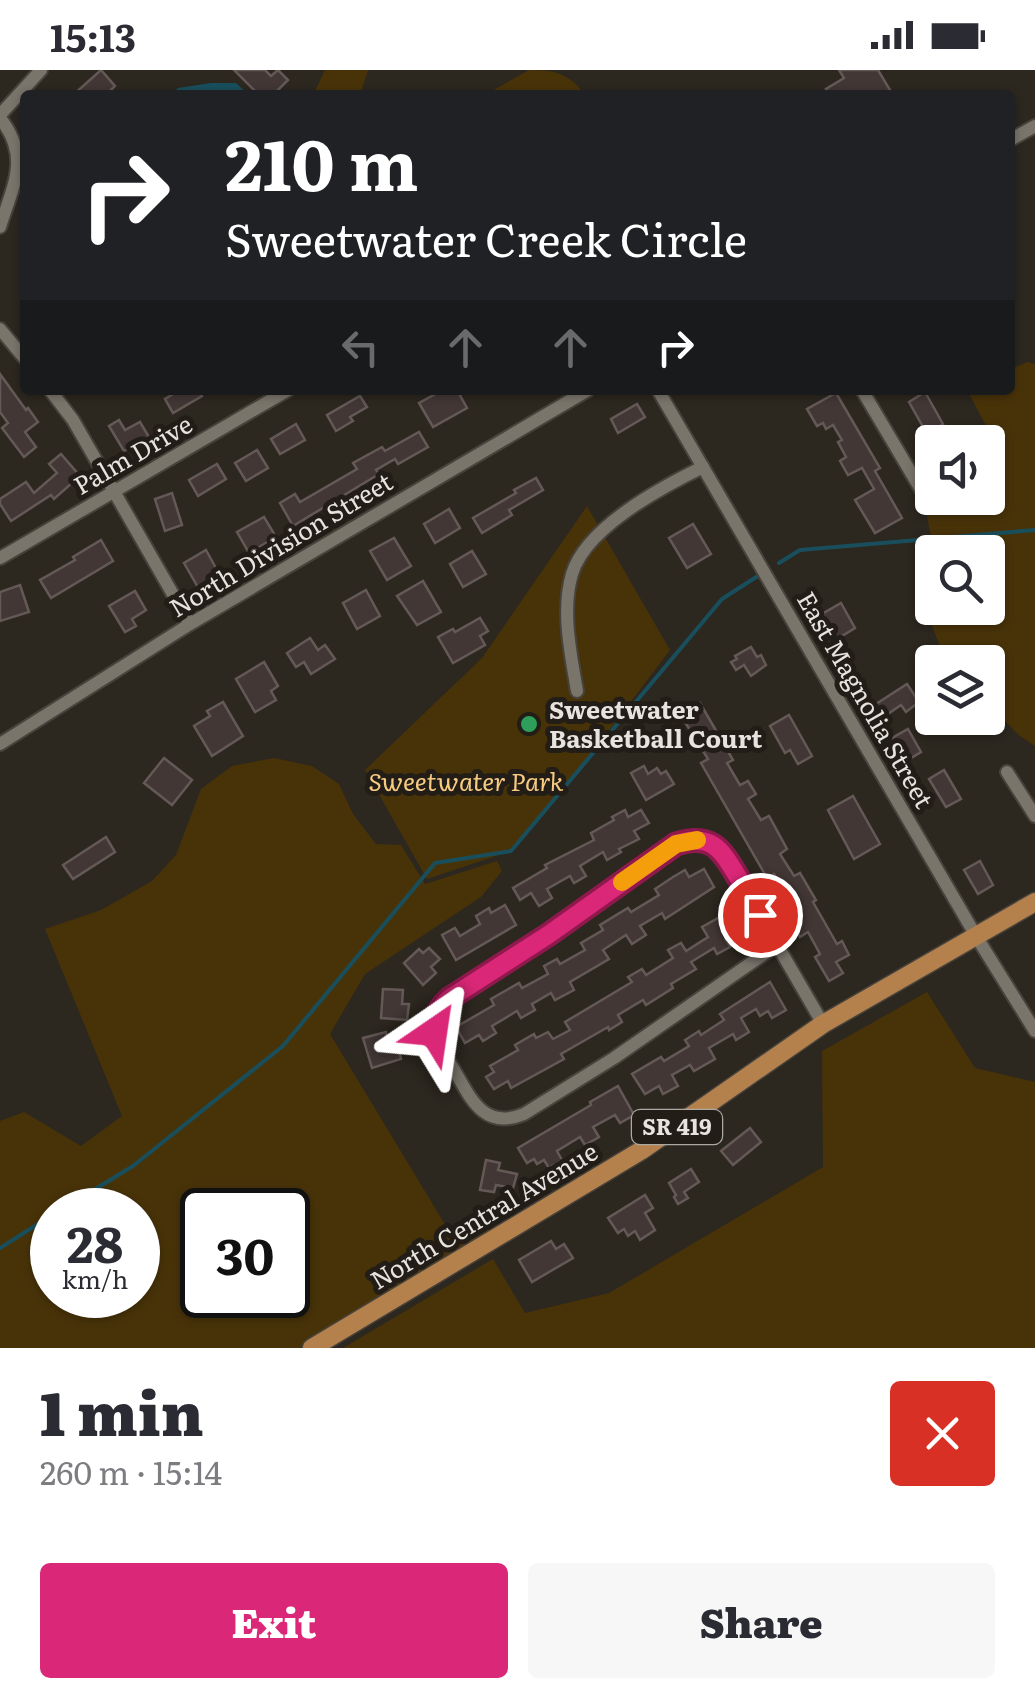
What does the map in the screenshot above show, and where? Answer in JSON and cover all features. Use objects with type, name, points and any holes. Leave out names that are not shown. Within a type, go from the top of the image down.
[{"type":"main road","name":"North Central Avenue","points":[[312,1348],[642,1150],[824,1024],[1035,902]]},
{"type":"street","points":[[23,90],[40,70]]},
{"type":"street","points":[[0,227],[17,179],[18,154],[12,133],[0,116],[20,93]]},
{"type":"street","points":[[0,330],[20,352]]},
{"type":"street","points":[[54,395],[190,624]]},
{"type":"street","name":"Palm Drive","points":[[0,558],[279,395]]},
{"type":"street","name":"North Division Street","points":[[0,744],[190,624],[579,395]]},
{"type":"street","name":"East Magnolia Street","points":[[661,395],[976,936],[1035,1029]]},
{"type":"street","points":[[865,395],[915,480]]},
{"type":"street","points":[[578,692],[566,626],[572,574],[586,548],[616,519],[671,482],[703,468]]},
{"type":"street","points":[[1007,772],[1035,816]]},
{"type":"street","points":[[777,945],[614,1058],[511,1119],[485,1114],[474,1103],[434,1032],[434,1018],[450,998],[548,935],[662,853],[689,840],[703,840],[725,856],[824,1024]]},
{"type":"green space","points":[[325,70],[368,70],[362,90],[315,90]]},
{"type":"green space","points":[[529,70],[560,74],[580,90],[494,90]]},
{"type":"green space","points":[[1028,362],[1035,364],[1035,746],[1005,721],[1005,645],[939,645],[932,625],[1005,625],[1005,535],[931,535],[927,515],[1005,515],[1005,425],[986,425],[970,395],[1015,395],[1015,367]]},
{"type":"green space","name":"Sweetwater Park","points":[[587,506],[670,650],[580,769],[511,851],[427,879],[365,770],[482,658]]},
{"type":"green space","points":[[274,758],[312,766],[339,784],[353,814],[376,844],[401,845],[425,884],[497,861],[502,871],[481,897],[365,974],[330,1034],[452,1236],[481,1216],[492,1234],[300,1348],[0,1348],[0,1121],[24,1112],[81,1146],[122,1116],[45,929],[101,910],[152,881],[176,855],[201,789],[232,766]]},
{"type":"green space","points":[[927,992],[975,1068],[1035,1082],[1035,1348],[343,1348],[493,1259],[525,1313],[609,1293],[823,1167],[822,1051]]},
{"type":"water","points":[[236,83],[244,90],[176,90]]},
{"type":"building","points":[[101,70],[115,86],[111,90],[79,90]]},
{"type":"building","points":[[234,70],[265,70],[271,76],[278,70],[288,80],[278,90],[254,90]]},
{"type":"building","points":[[839,70],[878,70],[890,90],[826,89],[844,78]]},
{"type":"building","points":[[0,374],[38,422],[25,432],[36,447],[24,457],[2,428],[8,423],[0,412]]},
{"type":"building","points":[[172,395],[202,396],[173,413],[165,399]]},
{"type":"building","points":[[434,395],[460,395],[467,408],[433,427],[419,403]]},
{"type":"building","points":[[837,395],[880,468],[875,471],[902,518],[875,533],[855,500],[874,489],[862,468],[848,475],[840,461],[846,457],[838,442],[842,440],[833,425],[826,429],[823,423],[817,426],[807,409]]},
{"type":"building","points":[[927,395],[943,424],[922,425],[909,402]]},
{"type":"building","points":[[360,396],[367,407],[336,431],[327,415]]},
{"type":"building","points":[[637,404],[645,417],[618,433],[611,419]]},
{"type":"building","points":[[119,420],[125,430],[140,422],[149,437],[124,451],[109,426]]},
{"type":"building","points":[[296,424],[305,440],[280,454],[271,439]]},
{"type":"building","points":[[419,432],[428,447],[398,464],[395,459],[376,470],[379,474],[293,526],[280,503],[295,494],[300,502],[357,469],[353,463]]},
{"type":"building","points":[[257,450],[268,468],[246,481],[235,463]]},
{"type":"building","points":[[61,454],[80,476],[54,499],[51,495],[11,521],[0,499],[26,482],[34,493],[57,473],[49,464]]},
{"type":"building","points":[[217,464],[226,479],[198,496],[189,480]]},
{"type":"building","points":[[536,478],[543,490],[509,510],[512,515],[482,533],[473,518]]},
{"type":"building","points":[[172,493],[182,525],[165,531],[155,499]]},
{"type":"building","points":[[449,509],[460,528],[435,543],[424,524]]},
{"type":"building","points":[[264,517],[276,537],[249,553],[237,532]]},
{"type":"building","points":[[693,524],[711,554],[687,568],[669,538]]},
{"type":"building","points":[[394,538],[411,566],[387,580],[370,551]]},
{"type":"building","points":[[101,540],[113,561],[51,598],[40,580]]},
{"type":"building","points":[[206,550],[217,570],[212,573],[215,579],[199,589],[184,563]]},
{"type":"building","points":[[472,551],[486,574],[463,587],[450,564]]},
{"type":"building","points":[[423,581],[441,612],[417,625],[397,596]]},
{"type":"building","points":[[20,585],[29,612],[0,621],[0,592]]},
{"type":"building","points":[[366,590],[380,616],[357,629],[343,603]]},
{"type":"building","points":[[135,591],[146,610],[132,619],[136,626],[125,632],[109,606]]},
{"type":"building","points":[[841,603],[855,628],[837,639],[822,614]]},
{"type":"building","points":[[480,618],[488,631],[480,636],[485,645],[453,663],[438,637]]},
{"type":"building","points":[[310,638],[318,650],[325,645],[335,659],[311,674],[304,662],[296,667],[287,653]]},
{"type":"building","points":[[751,647],[766,665],[751,676],[744,665],[736,670],[731,662]]},
{"type":"building","points":[[264,662],[278,686],[271,691],[276,700],[255,712],[236,679]]},
{"type":"building","points":[[907,684],[915,696],[915,705],[906,712],[901,705],[885,716],[876,704]]},
{"type":"building","points":[[223,702],[243,736],[212,756],[194,726],[210,716],[207,711]]},
{"type":"building","points":[[700,703],[733,760],[727,763],[740,785],[748,781],[756,794],[748,799],[761,820],[769,816],[787,849],[780,854],[794,876],[800,873],[837,944],[842,941],[849,955],[836,962],[843,973],[829,981],[815,957],[820,954],[808,932],[800,937],[781,903],[788,899],[774,874],[767,878],[701,763],[708,759],[680,714]]},
{"type":"building","points":[[789,715],[812,756],[798,764],[790,750],[785,753],[770,726]]},
{"type":"building","points":[[908,729],[921,752],[906,761],[892,738]]},
{"type":"building","points":[[164,758],[192,780],[172,805],[144,783]]},
{"type":"building","points":[[644,766],[648,774],[657,768],[661,774],[666,771],[674,784],[646,800],[631,773]]},
{"type":"building","points":[[944,770],[961,799],[946,807],[929,779]]},
{"type":"building","points":[[853,796],[880,844],[854,859],[828,810]]},
{"type":"building","points":[[625,810],[628,817],[641,810],[649,823],[634,831],[639,839],[607,860],[603,852],[580,866],[586,876],[574,883],[570,876],[547,889],[552,898],[539,906],[531,893],[520,900],[513,888],[547,868],[545,865],[594,840],[591,833]]},
{"type":"building","points":[[106,837],[115,852],[73,879],[63,865]]},
{"type":"building","points":[[980,861],[993,885],[978,894],[964,870]]},
{"type":"building","points":[[704,869],[714,887],[665,919],[662,913],[640,926],[646,935],[632,944],[626,935],[603,950],[609,959],[570,982],[574,990],[555,1000],[551,993],[532,1004],[535,1010],[521,1018],[517,1011],[492,1026],[496,1033],[483,1041],[479,1035],[465,1043],[456,1027],[494,1005],[491,999],[519,983],[522,988],[548,974],[544,966],[557,959],[560,964],[585,950],[581,943],[603,930],[600,925],[659,895],[655,889],[673,877],[685,870],[689,877]]},
{"type":"building","points":[[505,905],[516,925],[456,960],[442,935],[455,928],[460,936],[480,924],[476,916]]},
{"type":"building","points":[[729,912],[740,931],[726,940],[730,947],[717,954],[714,948],[691,962],[696,969],[671,984],[673,988],[646,1005],[643,1000],[618,1015],[622,1022],[561,1054],[564,1059],[511,1088],[508,1081],[494,1089],[486,1077],[494,1072],[490,1066],[518,1050],[515,1045],[534,1034],[536,1038],[548,1032],[553,1039],[570,1030],[565,1022],[632,982],[628,977],[642,969],[646,975],[673,958],[668,950],[681,943],[686,951],[708,937],[702,927]]},
{"type":"building","points":[[429,948],[440,959],[431,967],[436,973],[423,985],[404,963],[419,949],[423,953]]},
{"type":"building","points":[[770,982],[786,1010],[772,1018],[768,1011],[760,1016],[756,1009],[741,1018],[749,1032],[736,1040],[733,1034],[709,1048],[715,1059],[694,1071],[690,1065],[672,1075],[678,1086],[663,1094],[659,1086],[645,1094],[632,1074],[689,1046],[685,1040],[724,1020],[720,1014]]},
{"type":"building","points":[[383,989],[403,990],[402,1004],[409,1004],[407,1020],[381,1018]]},
{"type":"building","points":[[386,1032],[390,1048],[398,1046],[401,1059],[372,1068],[363,1038]]},
{"type":"building","points":[[618,1086],[634,1115],[620,1123],[615,1115],[593,1127],[599,1137],[585,1145],[580,1137],[557,1151],[562,1160],[549,1168],[544,1160],[527,1163],[518,1148]]},
{"type":"building","points":[[750,1128],[761,1142],[733,1165],[721,1151]]},
{"type":"building","points":[[486,1160],[500,1163],[498,1170],[517,1174],[513,1188],[496,1185],[494,1192],[480,1190]]},
{"type":"building","points":[[691,1169],[699,1182],[684,1192],[688,1198],[678,1204],[669,1183]]},
{"type":"building","points":[[645,1195],[653,1208],[645,1213],[655,1230],[640,1240],[635,1231],[628,1236],[624,1229],[618,1233],[608,1218]]},
{"type":"building","points":[[551,1241],[556,1249],[564,1244],[573,1258],[532,1282],[519,1260]]},
{"type":"waterway","points":[[779,563],[800,550],[1035,530]]},
{"type":"waterway","points":[[97,1188],[133,1166],[283,1046],[435,863],[511,851],[722,599],[761,574]]},
{"type":"waterway","points":[[0,1248],[30,1229]]},
{"type":"slow traffic","points":[[622,882],[676,844],[697,840]]},
{"type":"place","name":"Sweetwater Basketball Court","points":[[529,724]]},
{"type":"route","points":[[434,1032],[434,1018],[450,998],[548,935],[676,844],[703,840],[715,846],[760,915]]}]
